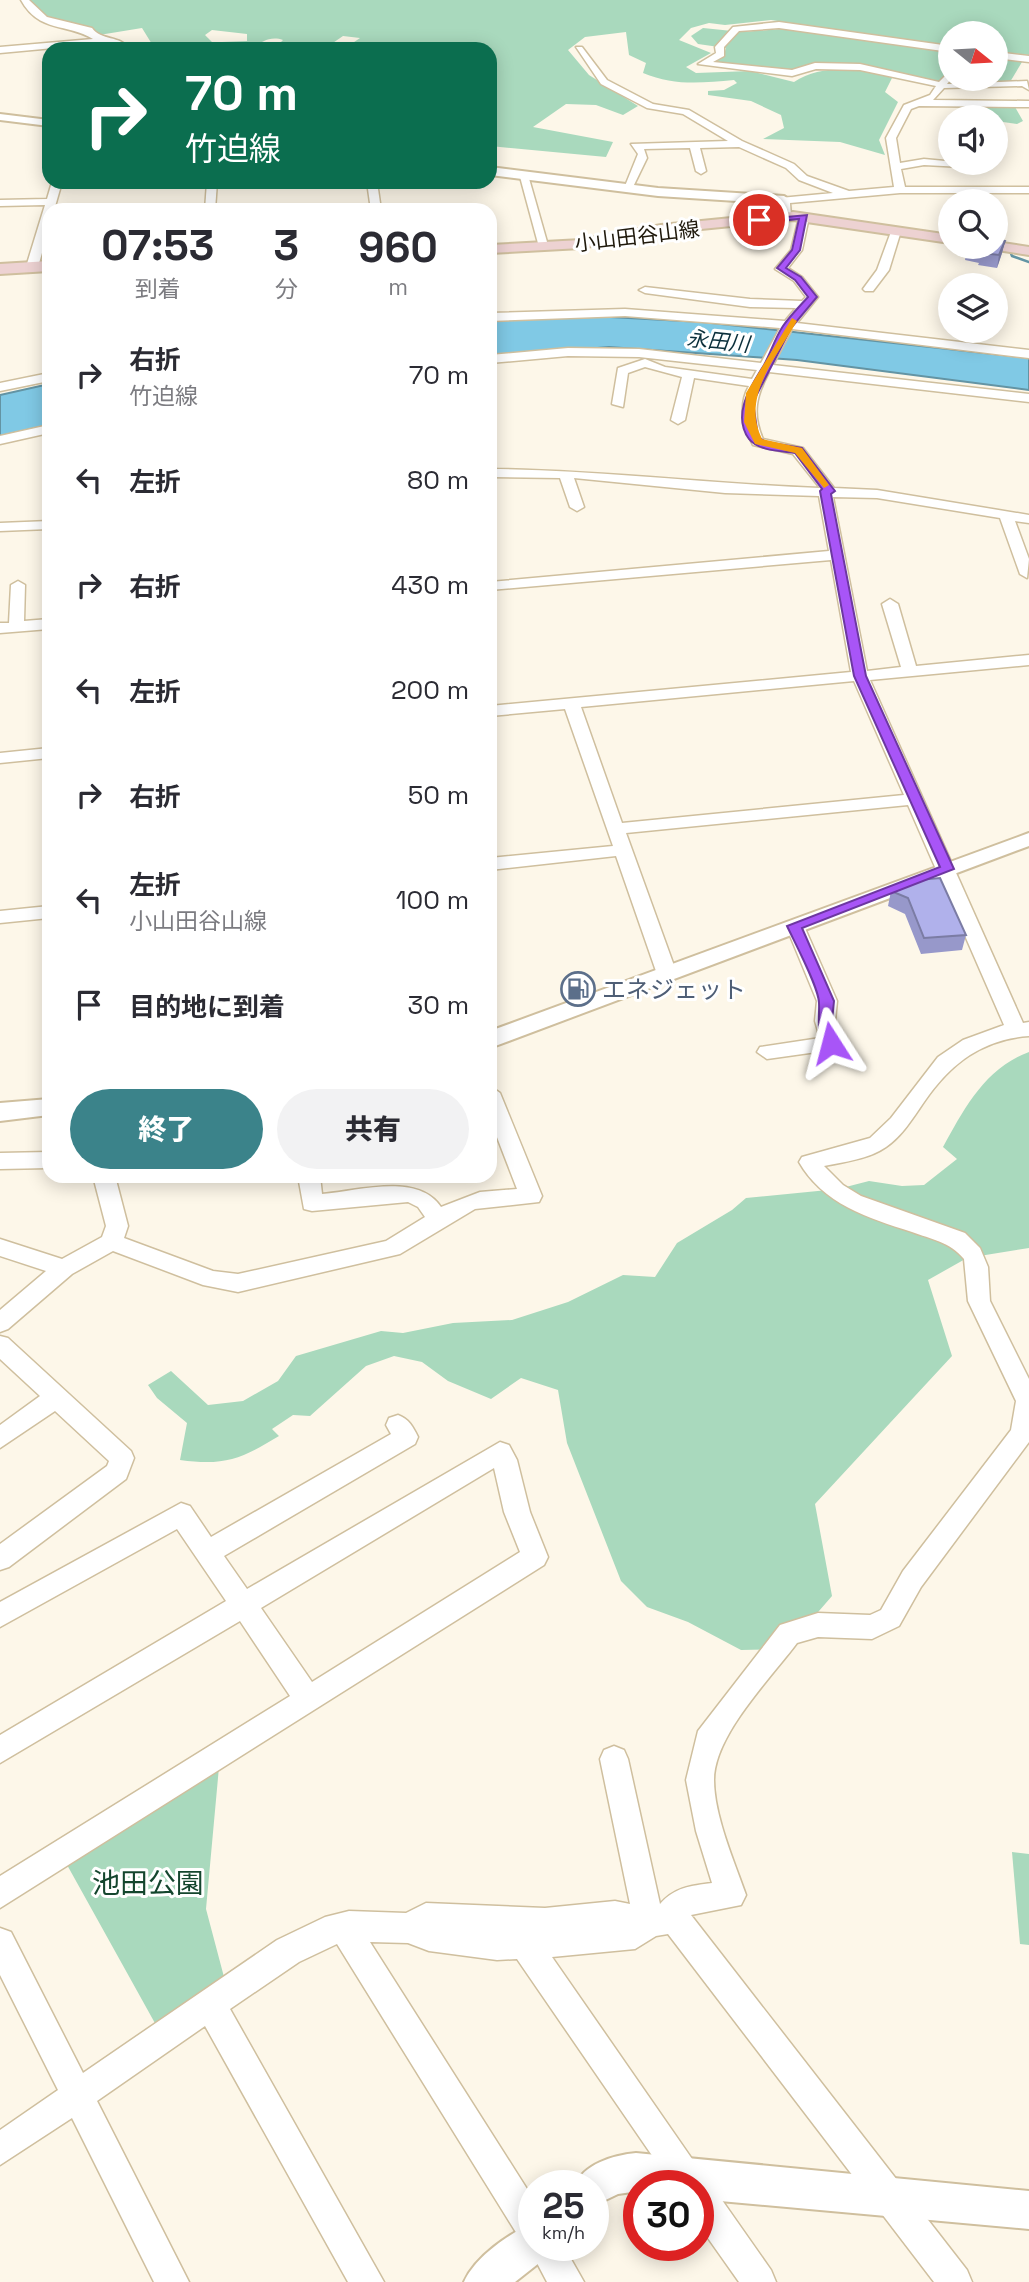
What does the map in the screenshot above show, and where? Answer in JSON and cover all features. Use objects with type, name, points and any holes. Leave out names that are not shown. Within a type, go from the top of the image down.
[{"type":"main road","name":"小山田谷山線","points":[[497,249],[545,247],[661,229],[786,216],[804,216],[938,237]]},
{"type":"main road","points":[[1008,247],[1026,248]]},
{"type":"main road","points":[[0,269],[42,266]]},
{"type":"street","points":[[24,0],[28,8],[43,21],[89,30],[93,36],[113,42]]},
{"type":"street","points":[[938,47],[770,25],[736,29],[719,47],[720,54],[703,64],[719,68],[792,73],[815,66],[860,67],[883,70],[938,85]]},
{"type":"street","points":[[86,42],[107,40]]},
{"type":"street","points":[[0,50],[42,46]]},
{"type":"street","points":[[579,49],[604,82],[650,106],[686,112],[740,144],[790,166],[803,178],[849,195]]},
{"type":"street","points":[[1008,57],[1029,60],[1022,77],[1026,85],[1008,86]]},
{"type":"street","points":[[901,190],[891,138],[906,107],[933,97],[938,89]]},
{"type":"street","points":[[915,103],[1024,104],[1026,118]]},
{"type":"street","points":[[0,117],[42,122]]},
{"type":"street","points":[[627,189],[643,153],[635,146],[740,144]]},
{"type":"street","points":[[694,145],[701,171]]},
{"type":"street","points":[[898,166],[938,162]]},
{"type":"street","points":[[497,172],[627,189],[784,200],[901,190],[938,193]]},
{"type":"street","points":[[523,175],[545,247]]},
{"type":"street","points":[[979,189],[981,175]]},
{"type":"street","points":[[0,203],[50,202],[55,189]]},
{"type":"street","points":[[1008,190],[1029,190]]},
{"type":"street","points":[[784,200],[786,216]]},
{"type":"street","points":[[0,2148],[288,1951],[325,1931],[344,1928],[408,1928],[429,1936],[497,1945],[608,1939],[635,1934],[681,1902],[731,1895],[710,1831],[700,1780],[708,1740],[789,1633],[818,1625],[872,1627],[890,1618],[912,1579],[1021,1433],[1028,1401],[979,1301],[976,1290],[979,1264],[970,1249],[957,1239],[842,1196],[824,1184],[810,1162],[874,1145],[911,1110],[944,1061],[973,1042],[1023,1029],[860,676],[827,491],[798,451],[763,444],[754,438],[748,408],[756,383],[768,366],[786,327],[812,297],[804,285],[781,268],[796,250],[804,216]]},
{"type":"street","points":[[32,267],[42,231]]},
{"type":"street","points":[[869,289],[883,270],[896,231]]},
{"type":"street","points":[[645,290],[750,303],[806,306]]},
{"type":"street","points":[[497,316],[537,312],[611,312],[786,327],[1029,354]]},
{"type":"street","points":[[497,358],[639,353],[768,366],[1028,403]]},
{"type":"street","points":[[497,363],[536,355]]},
{"type":"street","points":[[618,404],[622,372],[645,363],[663,370],[756,383]]},
{"type":"street","points":[[3,372],[42,369]]},
{"type":"street","points":[[678,420],[689,374]]},
{"type":"street","points":[[0,387],[42,378]]},
{"type":"street","points":[[0,440],[42,431]]},
{"type":"street","points":[[497,473],[566,474],[724,489],[827,491],[895,496],[1029,519]]},
{"type":"street","points":[[566,474],[577,507]]},
{"type":"street","points":[[1006,515],[1027,574]]},
{"type":"street","points":[[2,525],[42,525]]},
{"type":"street","points":[[497,585],[837,555]]},
{"type":"street","points":[[18,585],[8,627],[42,625]]},
{"type":"street","points":[[890,604],[910,671]]},
{"type":"street","points":[[497,710],[1029,660]]},
{"type":"street","points":[[571,703],[667,974]]},
{"type":"street","points":[[0,758],[42,754]]},
{"type":"street","points":[[616,829],[916,799]]},
{"type":"street","points":[[497,1037],[1029,839]]},
{"type":"street","points":[[497,863],[623,850]]},
{"type":"street","points":[[0,917],[42,913]]},
{"type":"street","points":[[766,1052],[831,1043],[825,1021],[827,1001],[794,926]]},
{"type":"street","points":[[0,1112],[42,1108]]},
{"type":"street","points":[[111,1241],[211,1279],[238,1283],[392,1248],[415,1237],[439,1219],[479,1200],[531,1196],[497,1111]]},
{"type":"street","points":[[0,1161],[42,1160]]},
{"type":"street","points":[[0,1323],[64,1268],[111,1241],[117,1226],[106,1183]]},
{"type":"street","points":[[310,1183],[312,1203],[410,1194],[426,1201],[439,1219]]},
{"type":"street","points":[[0,1247],[64,1268]]},
{"type":"street","points":[[0,1345],[122,1458],[117,1472],[0,1559]]},
{"type":"street","points":[[0,1438],[58,1396]]},
{"type":"street","points":[[208,1552],[406,1437],[398,1425]]},
{"type":"street","points":[[0,1750],[500,1452],[505,1460],[517,1512],[535,1557],[0,1893]]},
{"type":"street","points":[[0,1615],[181,1514],[308,1699]]},
{"type":"street","points":[[614,1759],[657,1921]]},
{"type":"street","points":[[408,1928],[426,1918],[545,1923],[615,1916],[657,1921],[674,1918],[955,2282]]},
{"type":"street","points":[[344,1928],[518,2205]]},
{"type":"street","points":[[0,1943],[172,2282]]},
{"type":"street","points":[[524,1943],[680,2170]]},
{"type":"street","points":[[210,2005],[367,2282]]},
{"type":"street","points":[[714,2188],[889,2197],[1029,2210]]},
{"type":"street","points":[[714,2218],[759,2282]]},
{"type":"street","points":[[484,2282],[518,2255]]},
{"type":"street","points":[[554,2261],[566,2282]]},
{"type":"green space","points":[[29,0],[1029,0],[1029,55],[1008,52],[1008,21],[938,21],[938,44],[771,20],[725,25],[709,23],[691,28],[679,40],[711,53],[686,67],[696,73],[750,71],[794,82],[817,72],[842,69],[868,71],[892,78],[885,92],[898,102],[879,140],[885,155],[840,142],[763,139],[784,128],[781,115],[751,101],[708,95],[708,91],[724,90],[737,83],[734,80],[688,82],[666,80],[643,73],[646,63],[629,55],[626,32],[585,37],[568,50],[589,75],[638,106],[623,115],[596,105],[566,104],[533,127],[613,142],[606,157],[497,147],[497,42],[354,42],[360,38],[343,36],[334,42],[281,42],[283,40],[270,39],[263,42],[222,42],[247,41],[247,34],[212,30],[205,35],[212,42],[151,42],[142,28],[99,35],[93,30],[49,21]]},
{"type":"green space","points":[[703,28],[742,32],[782,29],[938,50],[938,82],[904,74],[818,65],[790,72],[715,67],[705,64],[724,54],[726,48],[698,44],[691,36]]},
{"type":"green space","points":[[1008,60],[1022,62],[1010,82]]},
{"type":"green space","points":[[1008,107],[1015,107],[1023,121],[1017,124],[1008,123]]},
{"type":"green space","points":[[1029,1052],[1029,1248],[967,1258],[928,1280],[952,1356],[815,1504],[832,1596],[786,1649],[741,1650],[688,1622],[647,1607],[621,1581],[567,1443],[558,1390],[521,1378],[491,1399],[448,1381],[422,1362],[394,1356],[366,1366],[310,1416],[293,1415],[272,1429],[279,1436],[254,1450],[221,1461],[180,1460],[187,1423],[157,1398],[148,1385],[171,1371],[208,1405],[243,1401],[278,1381],[296,1356],[381,1331],[403,1333],[453,1323],[512,1320],[568,1302],[623,1275],[655,1277],[677,1243],[732,1210],[746,1198],[838,1189],[869,1181],[902,1186],[924,1185],[957,1159],[943,1147],[977,1091],[1000,1068]]},
{"type":"green space","name":"池田公園","points":[[219,1767],[206,1909],[224,1977],[156,2025],[66,1863]]},
{"type":"green space","points":[[1012,1852],[1029,1854],[1029,1945],[1020,1944]]},
{"type":"water","name":"永田川","points":[[573,315],[702,322],[1029,358],[1029,390],[797,360],[609,347],[497,356],[497,320]]},
{"type":"water","points":[[42,386],[42,427],[0,436],[0,395]]},
{"type":"building","points":[[940,878],[966,935],[924,938],[908,898],[891,891],[918,880]]},
{"type":"waterway","points":[[1010,251],[1012,256],[1029,262]]},
{"type":"slow traffic","points":[[792,321],[786,327],[751,393],[748,402],[749,422],[758,442],[802,454],[814,475],[824,485]]},
{"type":"place","name":"エネジェット","points":[[578,989]]},
{"type":"route","points":[[759,220],[804,216],[797,236],[796,250],[781,268],[798,279],[812,297],[786,327],[755,385],[748,402],[751,429],[754,438],[763,444],[802,454],[814,475],[829,491],[825,491],[860,676],[948,869],[794,926],[827,1001],[825,1021],[831,1043]]}]
